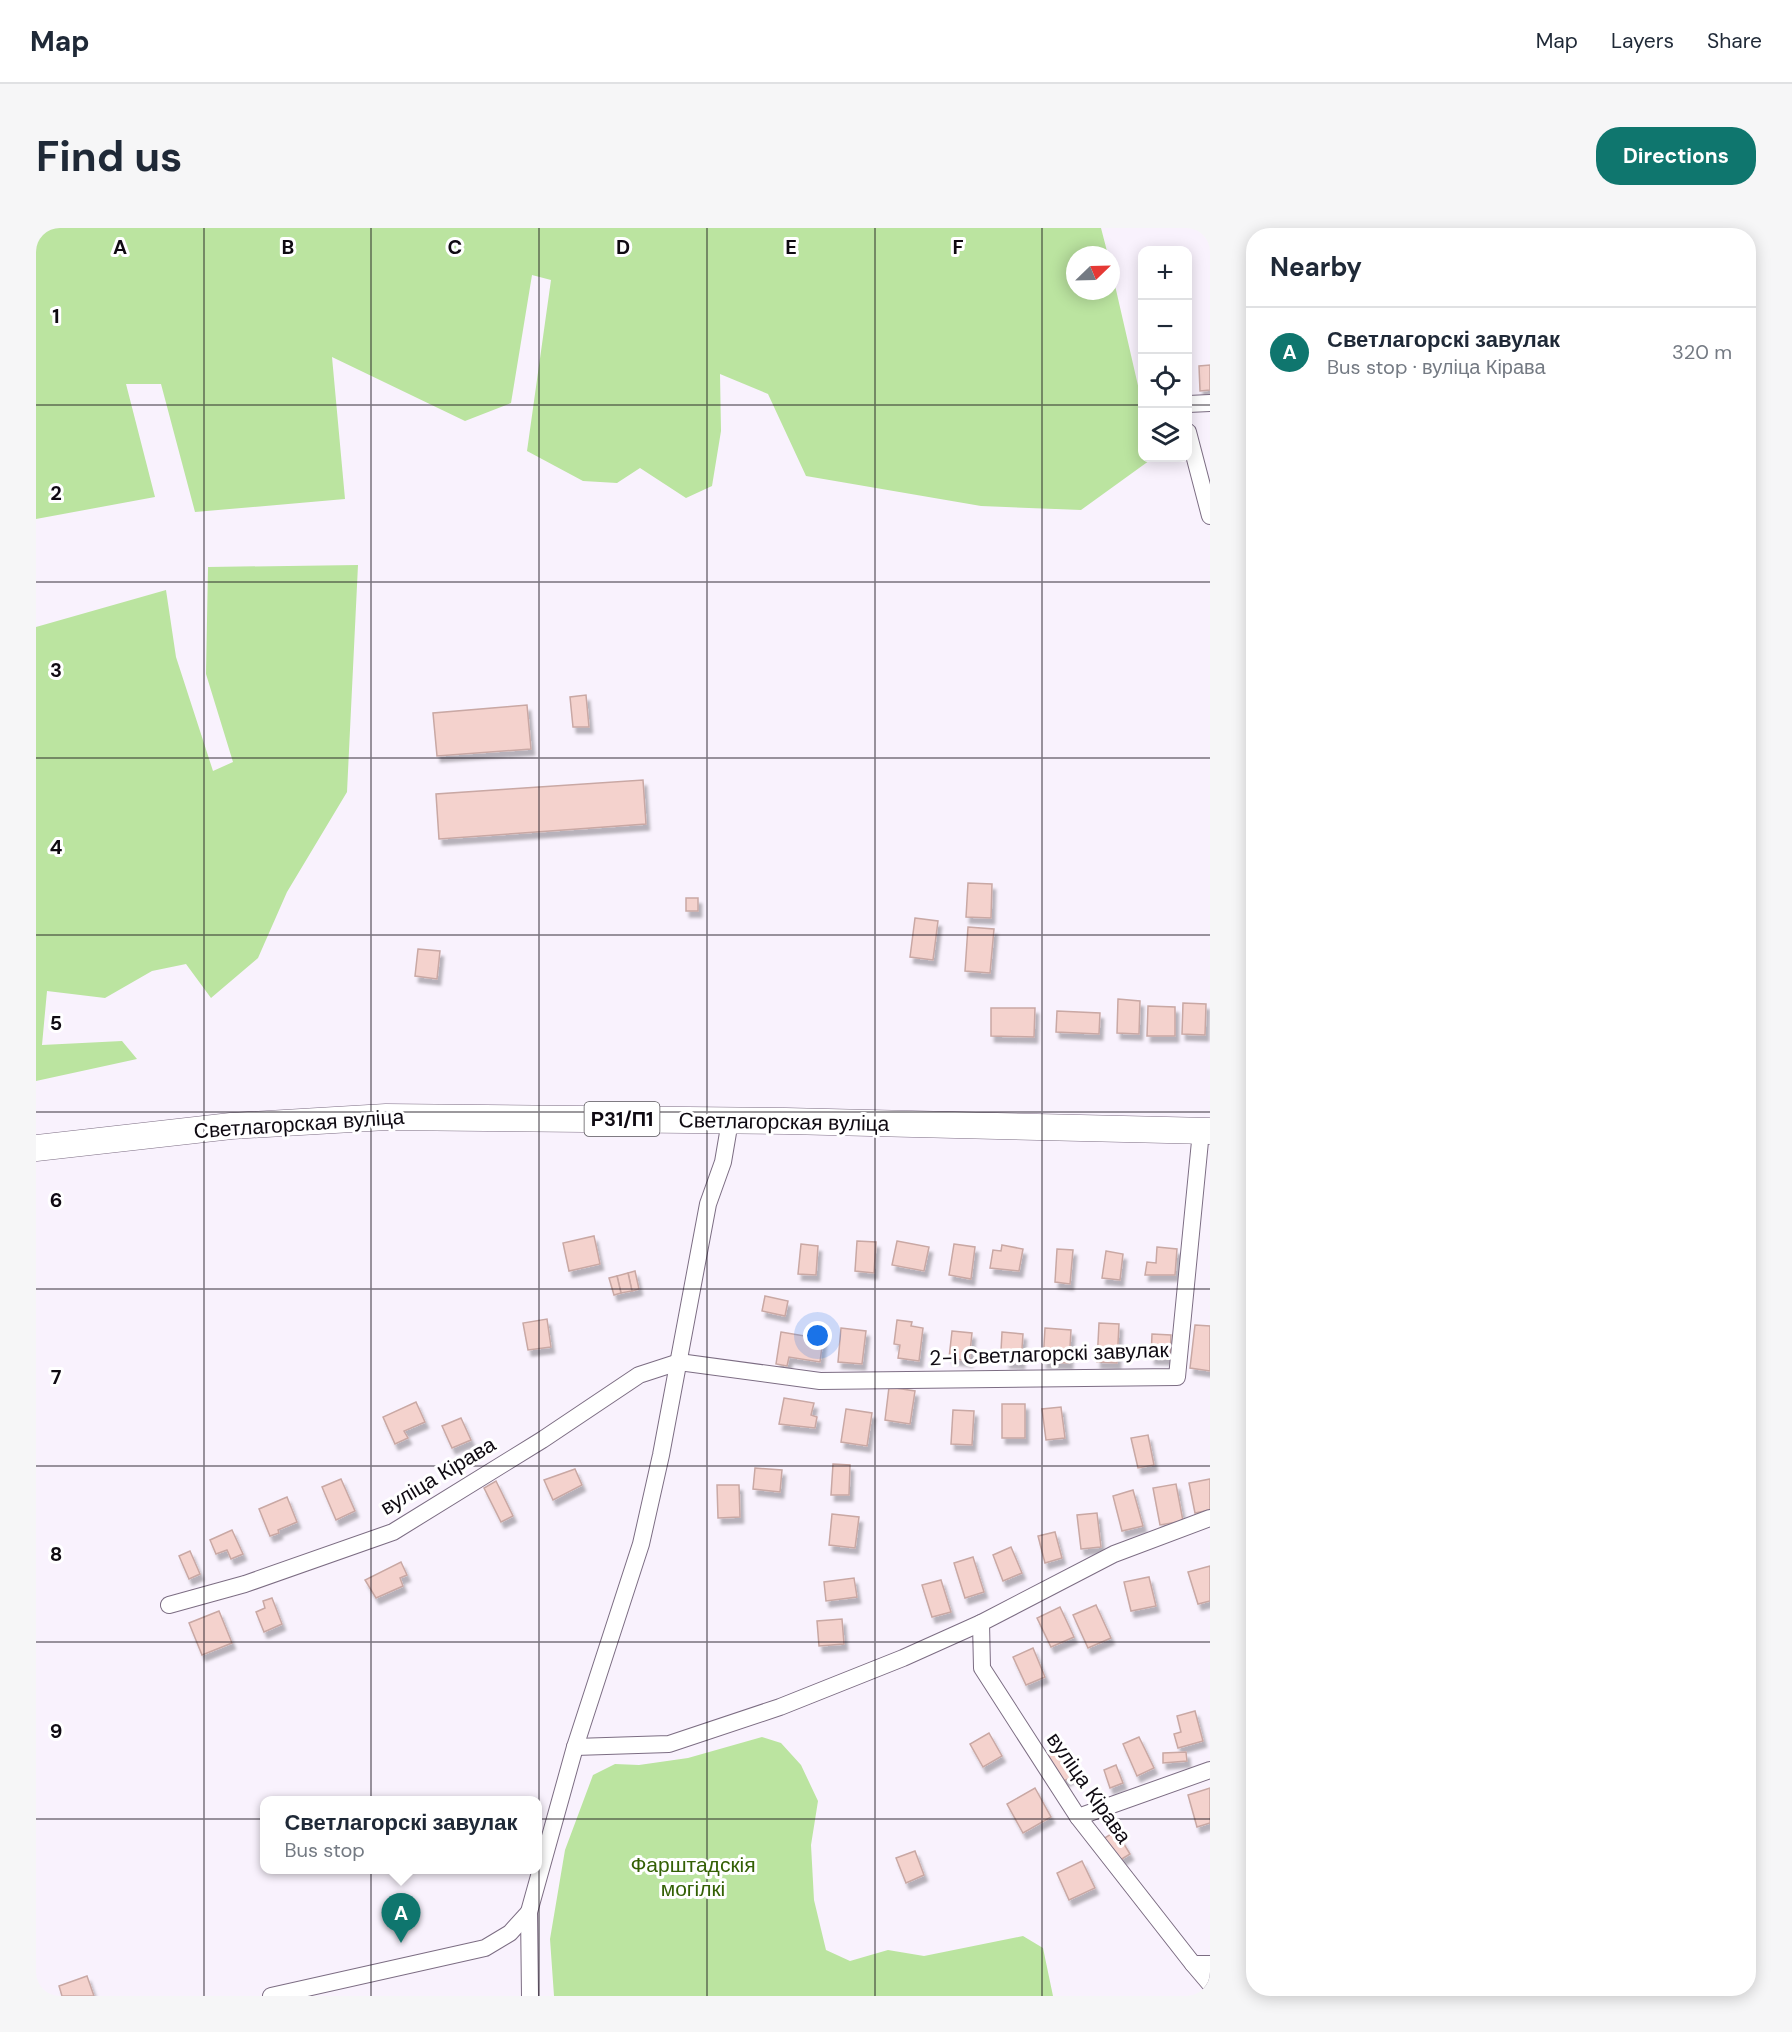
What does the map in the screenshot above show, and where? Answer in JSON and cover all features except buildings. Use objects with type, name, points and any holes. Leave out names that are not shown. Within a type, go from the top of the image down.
[{"type":"main road","name":"Светлагорская вуліца","points":[[36,1148],[315,1119],[459,1116],[1206,1131]]},
{"type":"street","points":[[1192,404],[1210,403]]},
{"type":"street","points":[[1192,447],[1210,516]]},
{"type":"street","points":[[542,1865],[575,1746],[641,1544],[679,1362],[708,1204],[723,1162],[730,1121]]},
{"type":"street","name":"2-і Светлагорскі завулак","points":[[679,1362],[820,1381],[1177,1377],[1206,1131]]},
{"type":"street","name":"вуліца Кірава","points":[[169,1605],[244,1584],[393,1532],[542,1440],[639,1375],[679,1362]]},
{"type":"street","points":[[575,1746],[669,1744],[780,1707],[903,1658],[981,1623],[1114,1554],[1210,1518]]},
{"type":"street","name":"вуліца Кірава","points":[[981,1623],[982,1668],[1078,1817],[1202,1964],[1210,1984]]},
{"type":"street","points":[[1078,1817],[1210,1770]]},
{"type":"street","points":[[530,1996],[529,1912],[540,1874]]},
{"type":"street","points":[[271,1996],[485,1948],[510,1933],[529,1912]]},
{"type":"green space","points":[[36,228],[1101,228],[1106,246],[1066,246],[1066,300],[1118,300],[1138,386],[1138,462],[1147,462],[1081,510],[981,506],[806,476],[768,394],[720,374],[721,431],[712,486],[686,498],[640,468],[617,483],[583,481],[527,451],[551,280],[532,275],[511,403],[465,421],[332,357],[345,499],[195,512],[161,384],[126,384],[155,497],[36,519]]},
{"type":"green space","points":[[358,565],[347,792],[287,892],[258,958],[211,998],[186,964],[152,971],[105,998],[47,991],[42,1045],[122,1041],[137,1059],[36,1081],[36,627],[166,590],[176,657],[213,771],[233,762],[206,674],[208,567]]},
{"type":"green space","name":"Фарштадскія могілкі","points":[[762,1737],[781,1743],[801,1765],[818,1801],[811,1845],[814,1900],[826,1950],[850,1961],[888,1950],[924,1956],[1023,1936],[1043,1948],[1053,1996],[554,1996],[550,1939],[565,1850],[593,1775],[615,1764],[639,1765],[688,1758]]},
{"type":"place","name":"Светлагорскі завулак","points":[[401,1943]]}]
